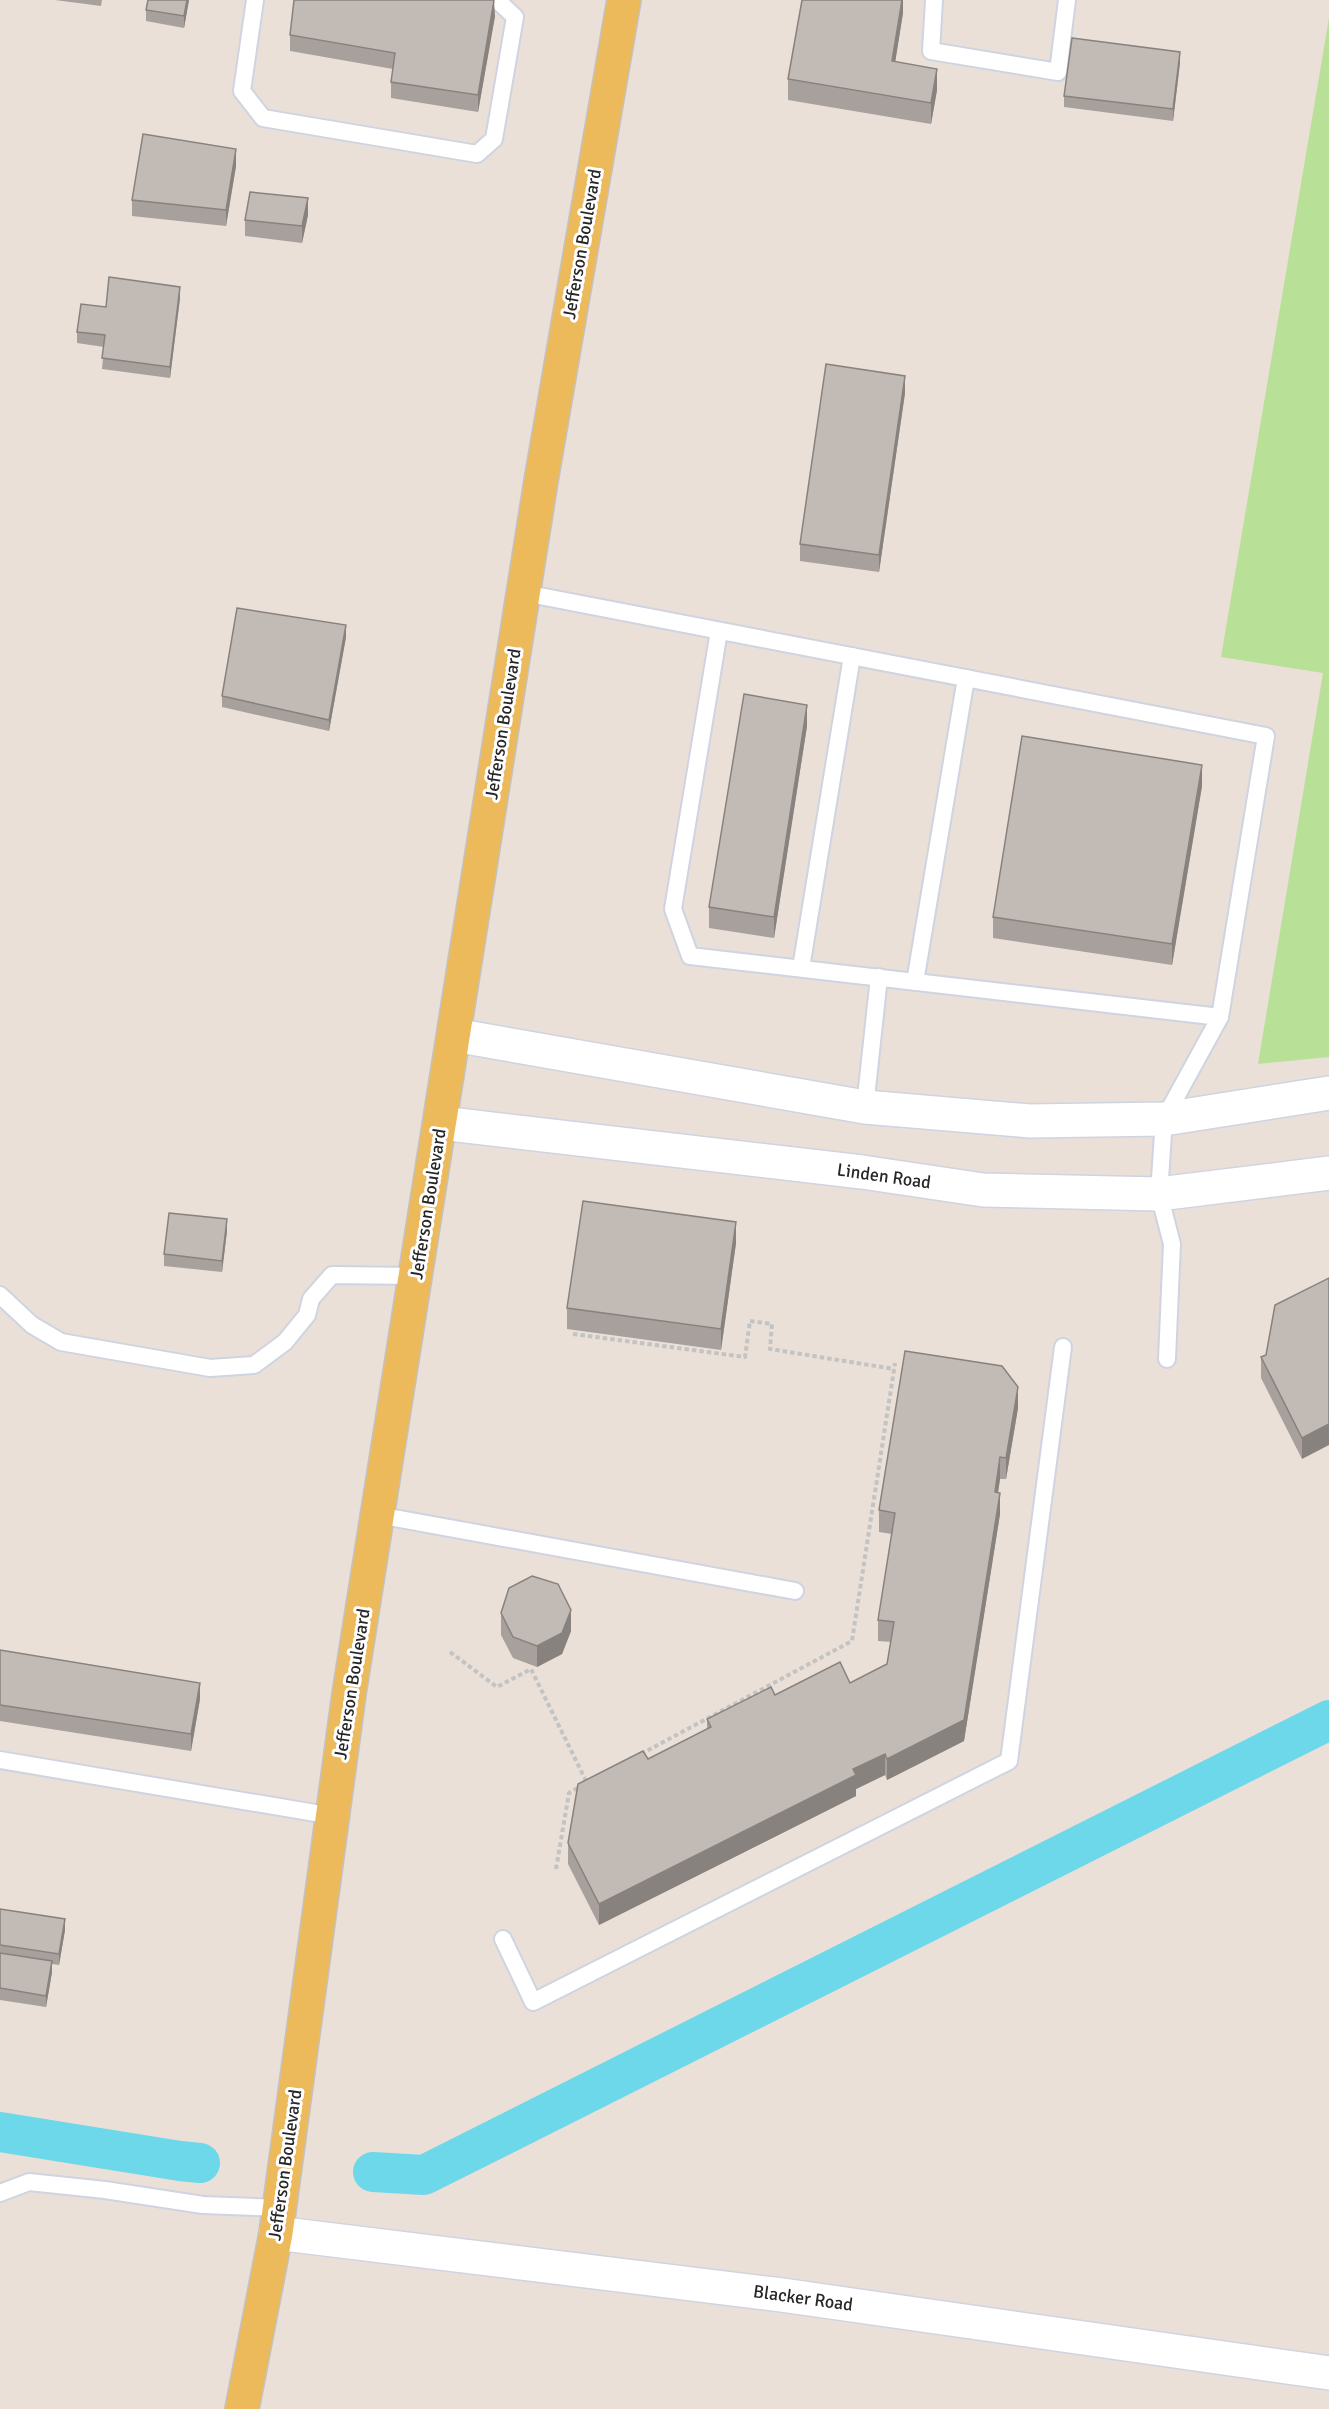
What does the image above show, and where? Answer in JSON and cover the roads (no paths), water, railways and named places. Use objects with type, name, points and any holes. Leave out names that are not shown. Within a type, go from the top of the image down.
[{"type":"main road","name":"Jefferson Boulevard","points":[[242,2409],[278,2221],[349,1694],[541,481],[624,0]]},
{"type":"street","points":[[454,1035],[865,1107],[1030,1121],[1164,1119],[1329,1093]]},
{"type":"street","name":"Linden Road","points":[[441,1123],[851,1171],[983,1190],[1159,1194],[1329,1173]]},
{"type":"street","name":"Blacker Road","points":[[278,2221],[1329,2373]]},
{"type":"lane","points":[[255,0],[242,91],[263,118],[477,154],[494,139],[514,17],[497,0]]},
{"type":"lane","points":[[934,0],[931,51],[1058,72],[1067,0]]},
{"type":"lane","points":[[524,593],[1266,736],[1220,1017],[1164,1119],[1159,1194],[1172,1244],[1167,1359]]},
{"type":"lane","points":[[719,631],[673,909],[690,956],[1220,1017]]},
{"type":"lane","points":[[801,968],[852,656]]},
{"type":"lane","points":[[915,982],[966,678]]},
{"type":"lane","points":[[865,1107],[879,977]]},
{"type":"lane","points":[[0,1295],[32,1325],[61,1342],[210,1368],[254,1365],[285,1342],[307,1315],[310,1299],[332,1275],[356,1273],[416,1276]]},
{"type":"lane","points":[[502,1939],[533,2002],[1009,1761],[1063,1347]]},
{"type":"lane","points":[[378,1515],[795,1591]]},
{"type":"lane","points":[[0,1760],[333,1816]]},
{"type":"lane","points":[[0,2193],[29,2182],[105,2190],[203,2205],[278,2221]]},
{"type":"waterway","points":[[373,2172],[424,2175],[1329,1720]]},
{"type":"waterway","points":[[0,2132],[200,2163]]}]
